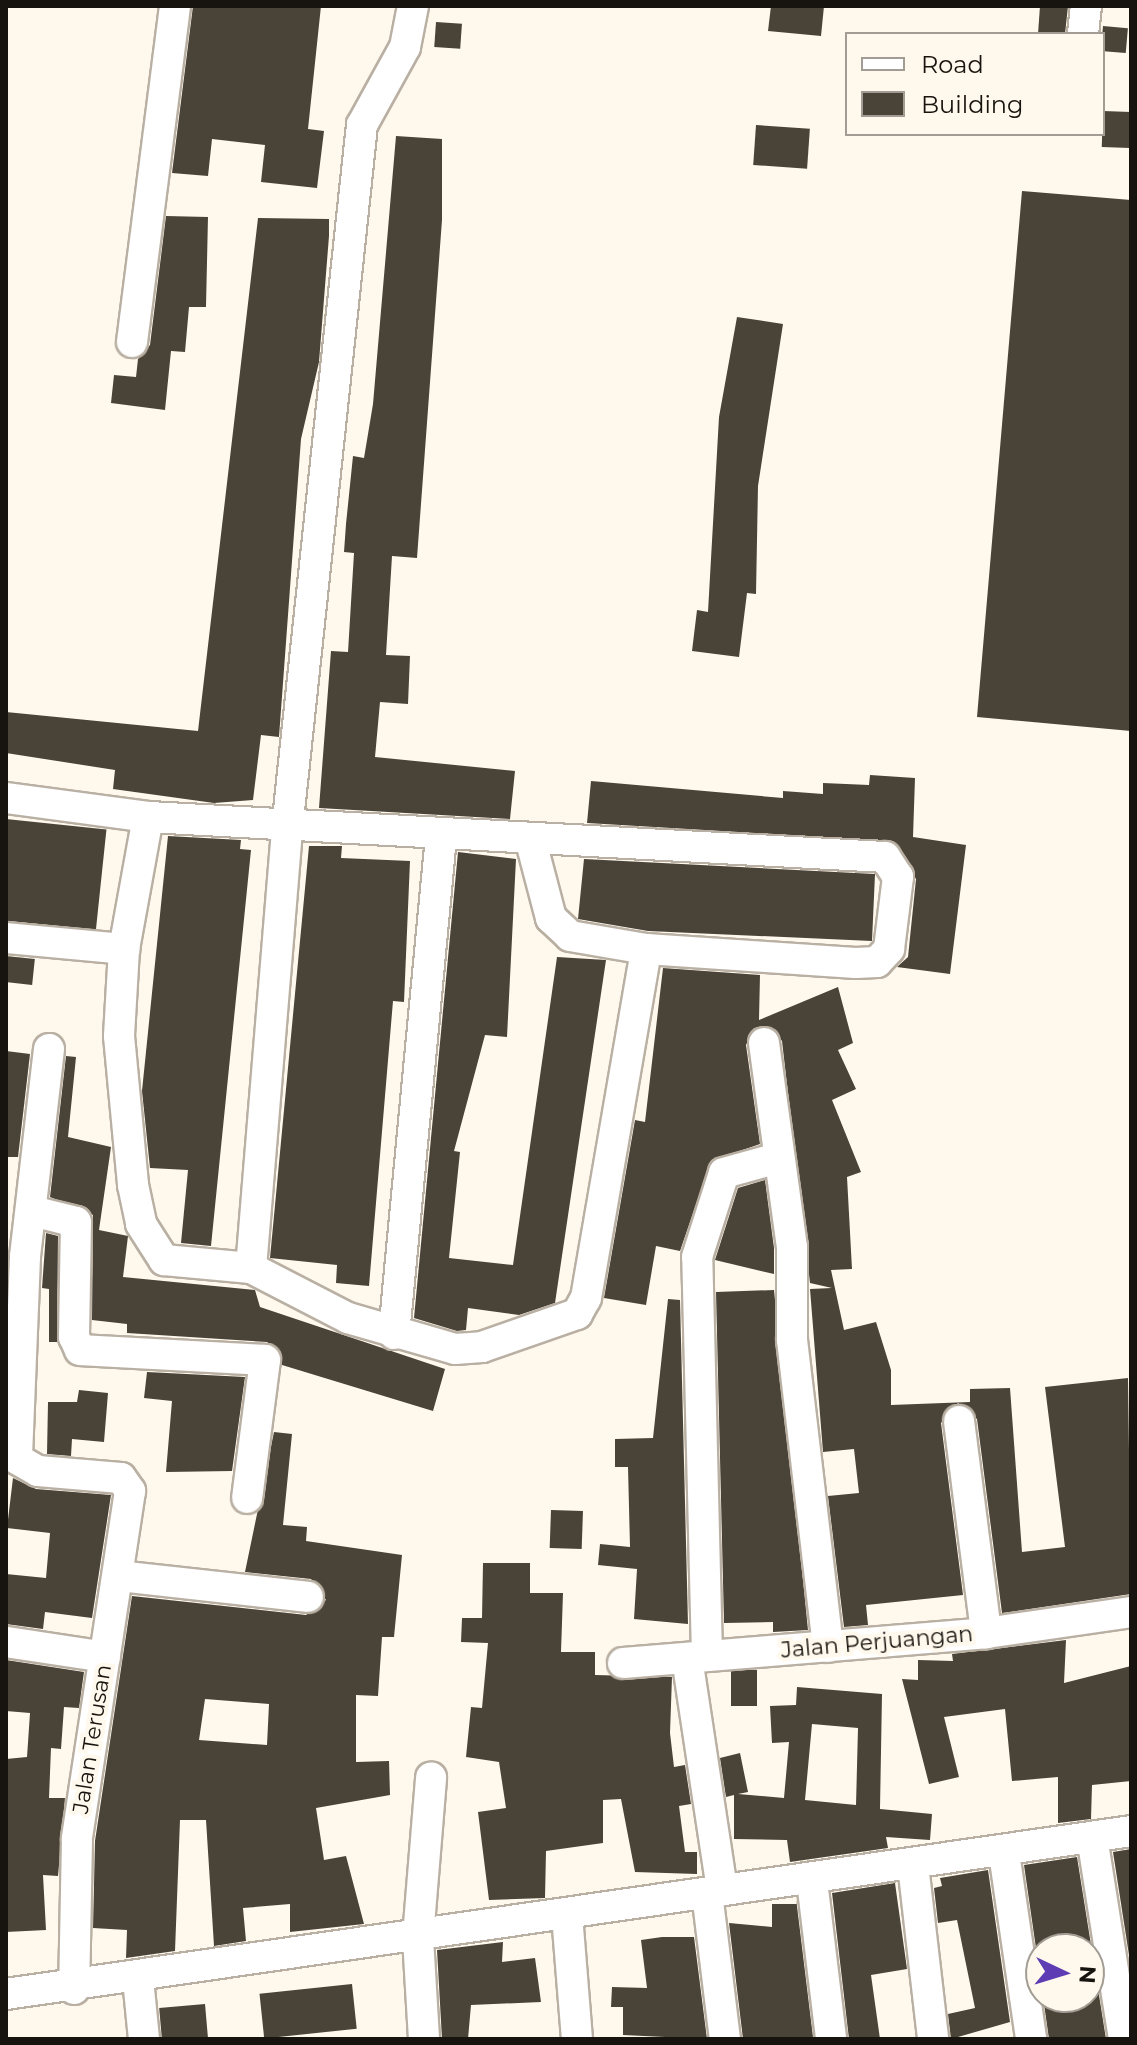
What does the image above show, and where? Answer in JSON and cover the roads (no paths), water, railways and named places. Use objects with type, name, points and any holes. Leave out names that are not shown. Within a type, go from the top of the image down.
[{"type":"street","points":[[132,342],[175,6]]},
{"type":"street","points":[[251,1268],[287,829],[362,125],[405,47],[413,6]]},
{"type":"street","points":[[1083,32],[1086,6]]},
{"type":"street","points":[[6,798],[148,817],[287,829],[441,837],[530,838],[854,853],[895,864],[889,949],[877,962],[646,949],[558,929],[530,838]]},
{"type":"street","points":[[148,817],[124,949],[123,1118],[141,1224],[164,1260],[251,1268],[314,1304],[421,1344],[482,1347],[583,1308],[646,949]]},
{"type":"street","points":[[394,1334],[441,837]]},
{"type":"street","points":[[6,938],[124,949]]},
{"type":"street","points":[[764,1043],[828,1647]]},
{"type":"street","points":[[49,1049],[32,1211],[76,1222],[76,1348],[265,1360],[247,1498]]},
{"type":"street","points":[[725,2039],[697,1657],[697,1257],[724,1173],[778,1158]]},
{"type":"street","name":"Jalan Terusan","points":[[32,1211],[17,1459],[38,1471],[121,1478],[130,1491],[71,1893],[74,1989]]},
{"type":"street","points":[[959,1421],[986,1633]]},
{"type":"street","points":[[119,1576],[308,1597]]},
{"type":"street","name":"Jalan Perjuangan","points":[[623,1663],[986,1633],[1131,1612]]},
{"type":"street","points":[[6,1642],[105,1657]]},
{"type":"street","points":[[424,2039],[418,1937],[431,1778]]},
{"type":"street","points":[[6,1994],[74,1989],[714,1892],[1004,1853],[1131,1831]]},
{"type":"street","points":[[1092,1837],[1124,2039]]},
{"type":"street","points":[[1004,1853],[1031,2039]]},
{"type":"street","points":[[913,1865],[933,2039]]},
{"type":"street","points":[[812,1881],[831,2039]]},
{"type":"street","points":[[567,1915],[577,2039]]},
{"type":"street","points":[[138,1979],[144,2039]]}]
